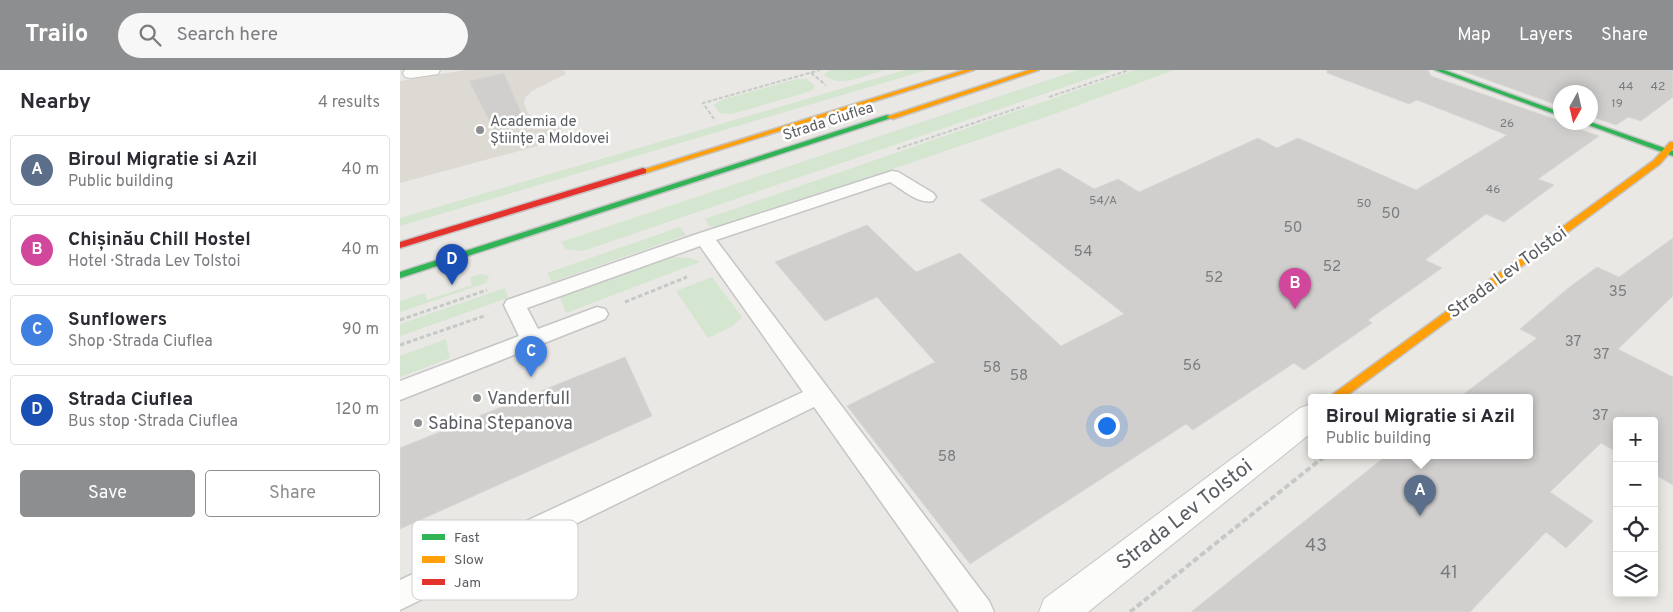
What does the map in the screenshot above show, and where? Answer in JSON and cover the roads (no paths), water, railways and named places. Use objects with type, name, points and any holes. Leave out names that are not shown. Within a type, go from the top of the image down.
[{"type":"main road","name":"Strada Ciuflea","points":[[400,244],[971,70]]},
{"type":"main road","name":"Strada Ciuflea","points":[[400,275],[1036,70]]},
{"type":"main road","points":[[1438,70],[1553,111]]},
{"type":"main road","points":[[1598,127],[1670,150]]},
{"type":"main road","name":"Strada Lev Tolstoi","points":[[1341,394],[1657,162],[1670,150]]},
{"type":"street","points":[[411,73],[432,70]]},
{"type":"street","name":"Strada Lev Tolstoi","points":[[1058,612],[1308,418]]},
{"type":"lane","points":[[532,340],[515,305],[704,238],[892,176],[926,197]]},
{"type":"lane","points":[[704,238],[978,612]]},
{"type":"lane","points":[[400,391],[597,314]]},
{"type":"lane","points":[[557,520],[818,395]]},
{"type":"lane","points":[[400,595],[412,589]]},
{"type":"place","name":"Academia de Științe a Moldovei","points":[[480,130]]},
{"type":"place","name":"Strada Ciuflea","points":[[452,285]]},
{"type":"place","name":"Chișinău Chill Hostel","points":[[1295,309]]},
{"type":"place","name":"Sunflowers","points":[[531,377]]},
{"type":"place","name":"Vanderfull","points":[[477,398]]},
{"type":"place","name":"Sabina Stepanova","points":[[418,423]]},
{"type":"place","name":"Biroul Migratie si Azil","points":[[1420,516]]}]
